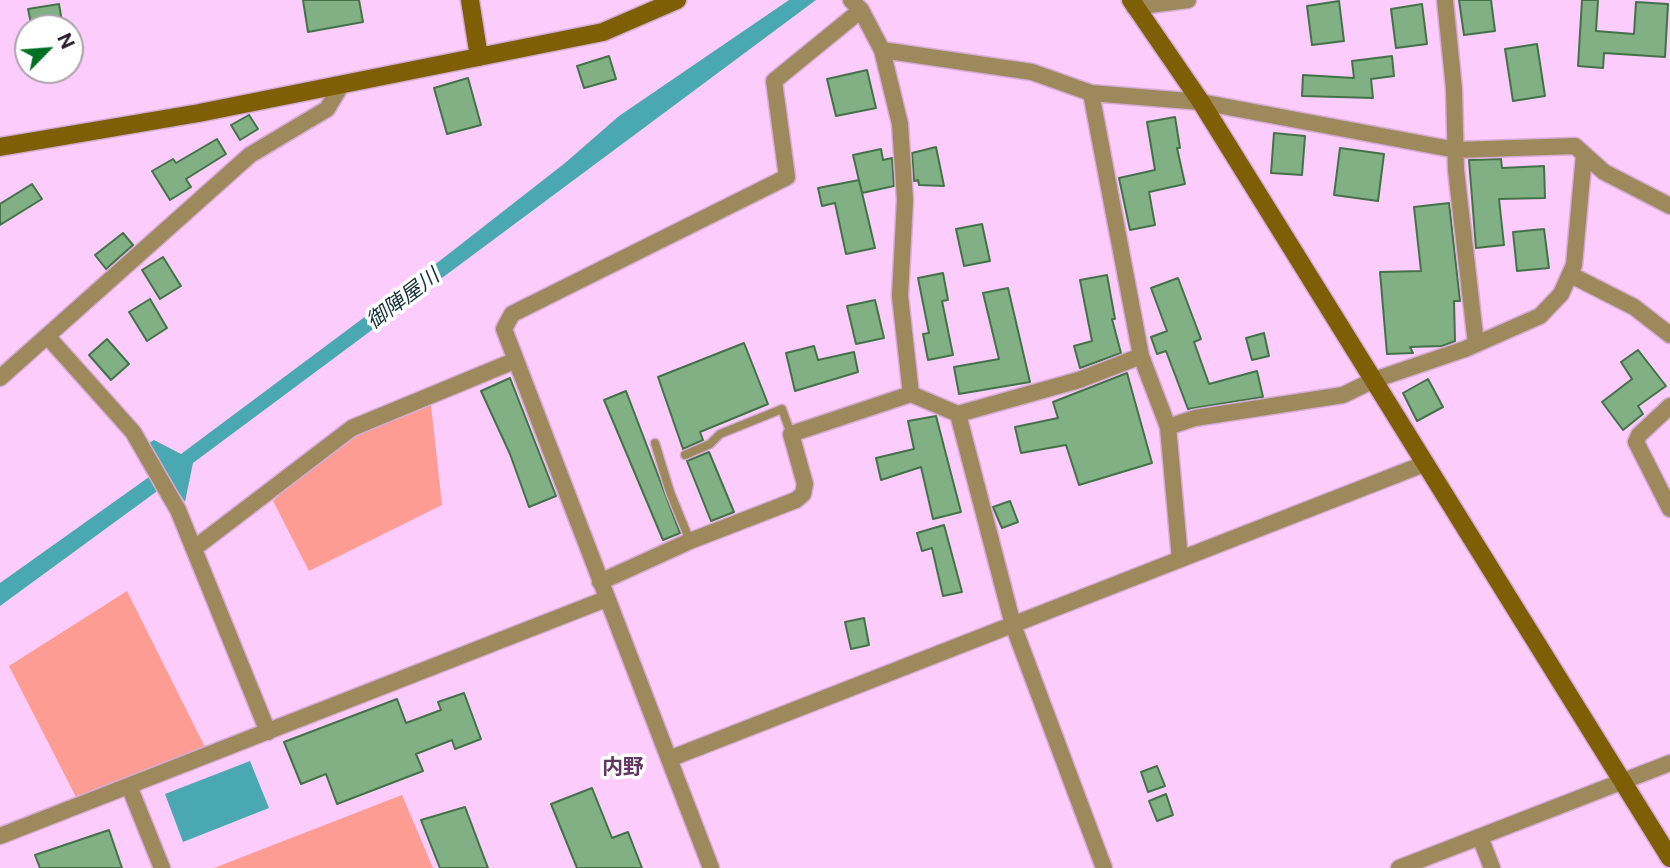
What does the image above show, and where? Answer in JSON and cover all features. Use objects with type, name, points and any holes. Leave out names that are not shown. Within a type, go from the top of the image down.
[{"type":"street","points":[[471,0],[479,57]]},
{"type":"street","points":[[0,147],[342,85],[603,32],[677,0]]},
{"type":"street","points":[[1133,4],[1188,0]]},
{"type":"street","points":[[1445,0],[1454,89],[1456,150],[1476,344]]},
{"type":"street","points":[[1133,4],[1200,102],[1670,858]]},
{"type":"street","points":[[711,868],[514,361],[504,329],[512,314],[788,177],[774,80],[856,5],[882,50],[900,124],[905,200],[900,296],[911,394]]},
{"type":"street","points":[[882,50],[1032,72],[1091,93],[1200,102],[1456,150],[1575,146],[1604,172],[1670,206]]},
{"type":"street","points":[[0,378],[250,155],[327,109],[342,85]]},
{"type":"street","points":[[1091,93],[1140,356],[1168,427],[1180,559]]},
{"type":"street","points":[[1168,427],[1195,418],[1343,395],[1374,380],[1476,344],[1540,316],[1553,305],[1571,275],[1584,155]]},
{"type":"street","points":[[1571,275],[1634,307],[1670,335]]},
{"type":"street","points":[[48,337],[140,442],[178,510],[268,732]]},
{"type":"street","points":[[600,582],[690,541],[800,498],[805,484],[791,434],[911,394],[958,414],[1079,380],[1140,356]]},
{"type":"street","points":[[195,547],[352,428],[514,361]]},
{"type":"street","points":[[1670,407],[1639,435],[1636,442],[1670,509]]},
{"type":"street","points":[[958,414],[1013,625],[1104,868]]},
{"type":"street","points":[[669,760],[1424,464]]},
{"type":"street","points":[[0,836],[268,732],[423,668],[607,599]]},
{"type":"street","points":[[1399,868],[1670,763]]},
{"type":"street","points":[[129,786],[162,868]]},
{"type":"street","points":[[1479,837],[1492,868]]},
{"type":"lane","points":[[685,455],[710,444],[720,434],[782,409],[791,434]]},
{"type":"lane","points":[[655,443],[670,492],[690,541]]},
{"type":"shaded area","points":[[430,396],[442,505],[309,571],[273,501],[347,431]]},
{"type":"shaded area","points":[[127,591],[209,755],[76,797],[9,666]]},
{"type":"shaded area","points":[[402,795],[433,868],[214,868]]},
{"type":"water","name":"御陣屋川","points":[[789,0],[816,0],[193,463],[185,502],[171,481],[0,606],[0,583],[163,467],[148,444],[154,440],[181,454],[437,263],[565,163],[619,116]]},
{"type":"water","points":[[250,761],[269,808],[183,842],[165,794]]},
{"type":"building","points":[[303,0],[359,0],[363,22],[308,32]]},
{"type":"building","points":[[1459,0],[1491,0],[1495,31],[1464,35]]},
{"type":"building","points":[[1582,0],[1598,0],[1596,31],[1634,34],[1636,2],[1668,4],[1665,57],[1604,53],[1603,68],[1578,66]]},
{"type":"building","points":[[1339,1],[1344,41],[1312,45],[1307,6]]},
{"type":"building","points":[[59,4],[61,14],[29,14],[28,9]]},
{"type":"building","points":[[1422,4],[1427,44],[1396,48],[1391,9]]},
{"type":"building","points":[[1537,44],[1545,96],[1513,101],[1505,49]]},
{"type":"building","points":[[609,56],[616,79],[584,88],[577,66]]},
{"type":"building","points":[[1392,56],[1394,76],[1371,79],[1373,98],[1302,96],[1303,75],[1354,78],[1352,61]]},
{"type":"building","points":[[867,70],[876,108],[836,116],[827,79]]},
{"type":"building","points":[[468,78],[481,125],[447,134],[434,88]]},
{"type":"building","points":[[249,115],[258,129],[240,140],[231,125]]},
{"type":"building","points":[[1175,117],[1180,148],[1177,148],[1185,184],[1149,192],[1155,225],[1130,230],[1119,178],[1155,170],[1147,122]]},
{"type":"building","points":[[1274,133],[1305,136],[1302,175],[1271,173]]},
{"type":"building","points":[[217,139],[226,154],[186,179],[191,187],[170,200],[152,171],[173,159],[176,163]]},
{"type":"building","points":[[936,147],[944,186],[919,185],[918,180],[914,181],[912,153]]},
{"type":"building","points":[[1340,148],[1384,154],[1378,201],[1334,195]]},
{"type":"building","points":[[881,149],[883,160],[892,158],[894,186],[862,193],[853,155]]},
{"type":"building","points":[[1501,159],[1502,168],[1544,166],[1545,198],[1499,199],[1504,245],[1476,248],[1469,160]]},
{"type":"building","points":[[859,180],[875,248],[846,254],[835,203],[822,206],[818,188]]},
{"type":"building","points":[[32,184],[42,199],[0,225],[0,204]]},
{"type":"building","points":[[1449,203],[1460,301],[1454,301],[1455,341],[1442,346],[1410,347],[1413,353],[1387,354],[1380,272],[1421,271],[1414,207]]},
{"type":"building","points":[[982,224],[990,261],[964,266],[956,229]]},
{"type":"building","points":[[1544,229],[1549,268],[1517,271],[1513,232]]},
{"type":"building","points":[[123,233],[133,245],[106,269],[95,255]]},
{"type":"building","points":[[163,257],[181,286],[160,299],[142,270]]},
{"type":"building","points":[[943,273],[948,300],[942,301],[953,355],[928,360],[923,334],[929,333],[918,278]]},
{"type":"building","points":[[1107,275],[1115,319],[1112,319],[1121,353],[1080,368],[1074,346],[1092,341],[1080,280]]},
{"type":"building","points":[[1178,278],[1201,339],[1194,342],[1209,384],[1257,371],[1263,397],[1188,409],[1166,351],[1157,354],[1151,337],[1167,331],[1151,288]]},
{"type":"building","points":[[1008,288],[1030,382],[959,394],[954,367],[999,359],[983,293]]},
{"type":"building","points":[[150,299],[167,328],[147,341],[129,312]]},
{"type":"building","points":[[875,300],[884,338],[856,344],[847,306]]},
{"type":"building","points":[[1264,333],[1269,356],[1252,360],[1246,338]]},
{"type":"building","points":[[107,339],[129,364],[111,380],[89,355]]},
{"type":"building","points":[[744,343],[768,404],[700,432],[703,440],[683,449],[658,377]]},
{"type":"building","points":[[814,346],[818,360],[854,352],[858,372],[795,391],[786,353]]},
{"type":"building","points":[[1638,350],[1666,386],[1638,406],[1643,414],[1623,430],[1602,402],[1632,379],[1621,362]]},
{"type":"building","points":[[1127,373],[1152,463],[1079,485],[1066,445],[1021,453],[1015,427],[1058,418],[1053,402]]},
{"type":"building","points":[[510,378],[556,496],[529,507],[510,454],[481,391]]},
{"type":"building","points":[[1428,379],[1443,407],[1417,421],[1403,393]]},
{"type":"building","points":[[626,391],[680,533],[663,540],[604,400]]},
{"type":"building","points":[[936,416],[961,512],[933,519],[921,467],[881,480],[876,458],[914,449],[908,421]]},
{"type":"building","points":[[709,452],[734,512],[711,521],[687,461]]},
{"type":"building","points":[[1010,501],[1018,522],[1002,528],[993,507]]},
{"type":"building","points":[[944,525],[962,592],[943,596],[932,548],[922,551],[917,533]]},
{"type":"building","points":[[864,618],[869,645],[851,649],[845,622]]},
{"type":"building","points":[[464,693],[481,739],[455,749],[452,740],[416,754],[423,771],[337,804],[326,774],[301,784],[284,742],[397,699],[406,723],[441,710],[438,702]]},
{"type":"building","points":[[1157,766],[1165,786],[1148,792],[1141,772]]},
{"type":"building","points":[[592,788],[612,838],[628,832],[642,868],[577,868],[551,804]]},
{"type":"building","points":[[1166,794],[1173,815],[1157,821],[1149,801]]},
{"type":"building","points":[[465,807],[488,868],[440,868],[421,820]]},
{"type":"building","points":[[109,830],[122,868],[40,868],[35,855]]},
{"type":"district","name":"内野","points":[[623,768]]}]
